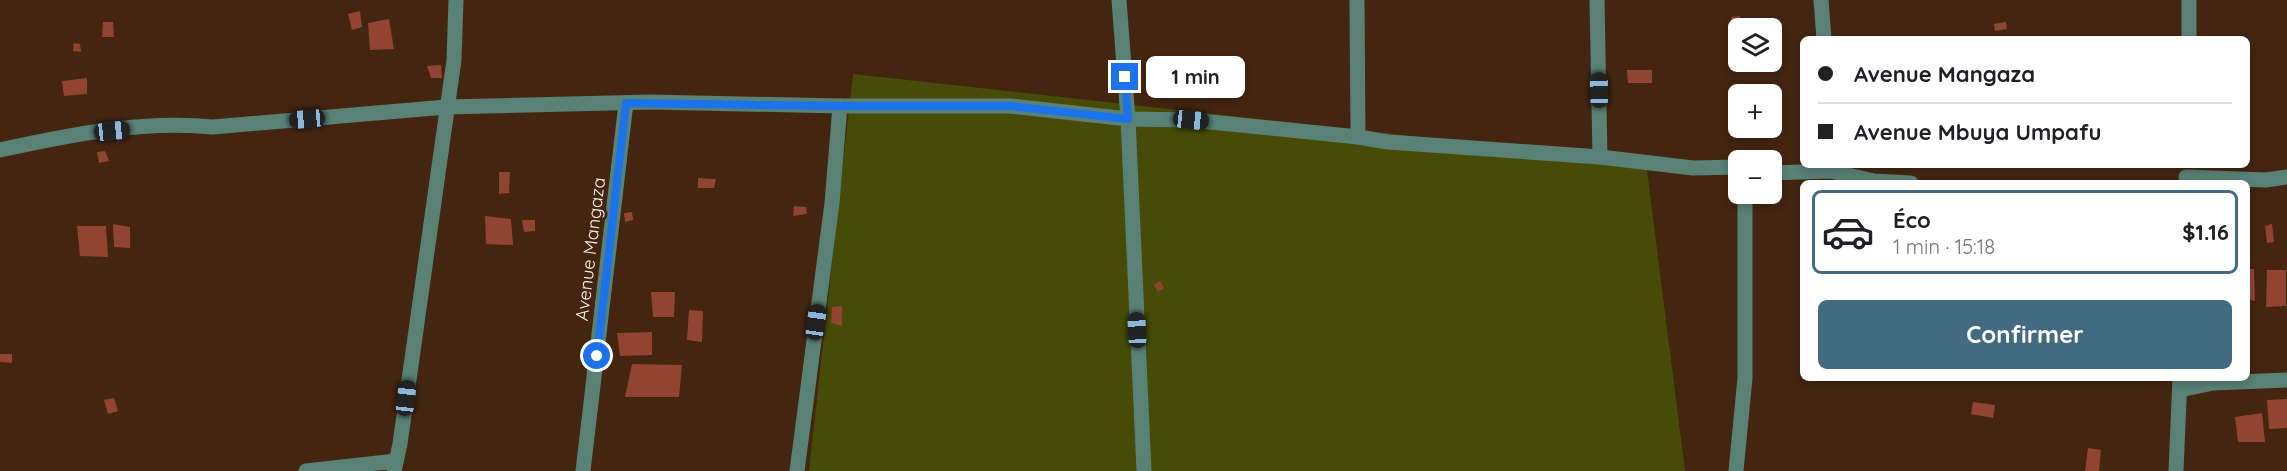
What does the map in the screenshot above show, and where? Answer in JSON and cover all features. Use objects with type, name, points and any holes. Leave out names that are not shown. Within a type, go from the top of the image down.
[{"type":"street","points":[[306,471],[395,466],[454,60],[456,0]]},
{"type":"street","points":[[1119,0],[1128,119],[1144,471]]},
{"type":"street","points":[[1357,0],[1358,137]]},
{"type":"street","points":[[1597,0],[1600,157]]},
{"type":"street","points":[[1821,0],[1824,36]]},
{"type":"street","points":[[2189,0],[2189,36]]},
{"type":"street","points":[[0,150],[67,135],[179,123],[213,127],[446,107],[626,103],[1010,106],[1128,119],[1191,120],[1399,143],[1600,157],[1693,168],[1728,167]]},
{"type":"street","name":"Avenue Mangaza","points":[[583,471],[626,103]]},
{"type":"street","points":[[797,471],[807,383],[824,270],[840,106]]},
{"type":"street","points":[[1782,172],[1831,168],[1871,180]]},
{"type":"street","points":[[2185,175],[2266,180],[2287,177]]},
{"type":"street","points":[[1736,471],[1745,378],[1745,204]]},
{"type":"street","points":[[2176,471],[2180,384],[2287,380]]},
{"type":"green space","points":[[853,74],[1646,162],[1685,471],[809,471]]},
{"type":"building","points":[[360,11],[362,27],[352,30],[348,14]]},
{"type":"building","points":[[389,19],[394,49],[370,50],[368,23]]},
{"type":"building","points":[[103,22],[113,22],[114,37],[102,37]]},
{"type":"building","points":[[2006,22],[2007,29],[1995,31],[1994,24]]},
{"type":"building","points":[[74,43],[80,44],[81,52],[73,51]]},
{"type":"building","points":[[441,65],[442,78],[431,78],[427,66]]},
{"type":"building","points":[[1627,70],[1652,70],[1652,83],[1628,83]]},
{"type":"building","points":[[87,78],[87,94],[64,96],[62,81]]},
{"type":"building","points":[[105,151],[109,161],[99,163],[97,152]]},
{"type":"building","points":[[499,172],[510,172],[509,193],[499,194]]},
{"type":"building","points":[[698,178],[716,179],[714,188],[698,188]]},
{"type":"building","points":[[794,206],[806,207],[807,214],[793,216]]},
{"type":"building","points":[[632,212],[633,220],[625,222],[624,213]]},
{"type":"building","points":[[485,216],[511,219],[513,245],[486,244]]},
{"type":"building","points":[[522,220],[535,220],[535,231],[524,232]]},
{"type":"building","points":[[113,224],[130,227],[130,248],[114,247]]},
{"type":"building","points":[[2272,224],[2274,242],[2267,243],[2265,226]]},
{"type":"building","points":[[77,226],[106,226],[108,257],[80,256]]},
{"type":"building","points":[[2250,269],[2254,269],[2255,301],[2250,300]]},
{"type":"building","points":[[2267,270],[2286,270],[2286,306],[2266,307]]},
{"type":"building","points":[[1160,281],[1164,288],[1158,292],[1154,285]]},
{"type":"building","points":[[651,292],[675,292],[674,317],[653,317]]},
{"type":"building","points":[[842,306],[842,326],[831,323],[832,307]]},
{"type":"building","points":[[689,310],[703,311],[702,342],[687,340]]},
{"type":"building","points":[[652,332],[652,355],[620,356],[617,333]]},
{"type":"building","points":[[0,354],[12,354],[12,363],[0,362]]},
{"type":"building","points":[[632,364],[682,365],[679,397],[625,397]]},
{"type":"building","points":[[114,398],[118,411],[108,414],[104,400]]},
{"type":"building","points":[[2287,399],[2287,428],[2269,429],[2267,400]]},
{"type":"building","points":[[1973,402],[1995,405],[1993,418],[1971,414]]},
{"type":"building","points":[[2262,413],[2265,442],[2238,442],[2235,417]]},
{"type":"building","points":[[2088,448],[2101,450],[2099,471],[2085,471]]},
{"type":"route","points":[[597,356],[626,103],[1010,106],[1128,119],[1125,77]]}]
